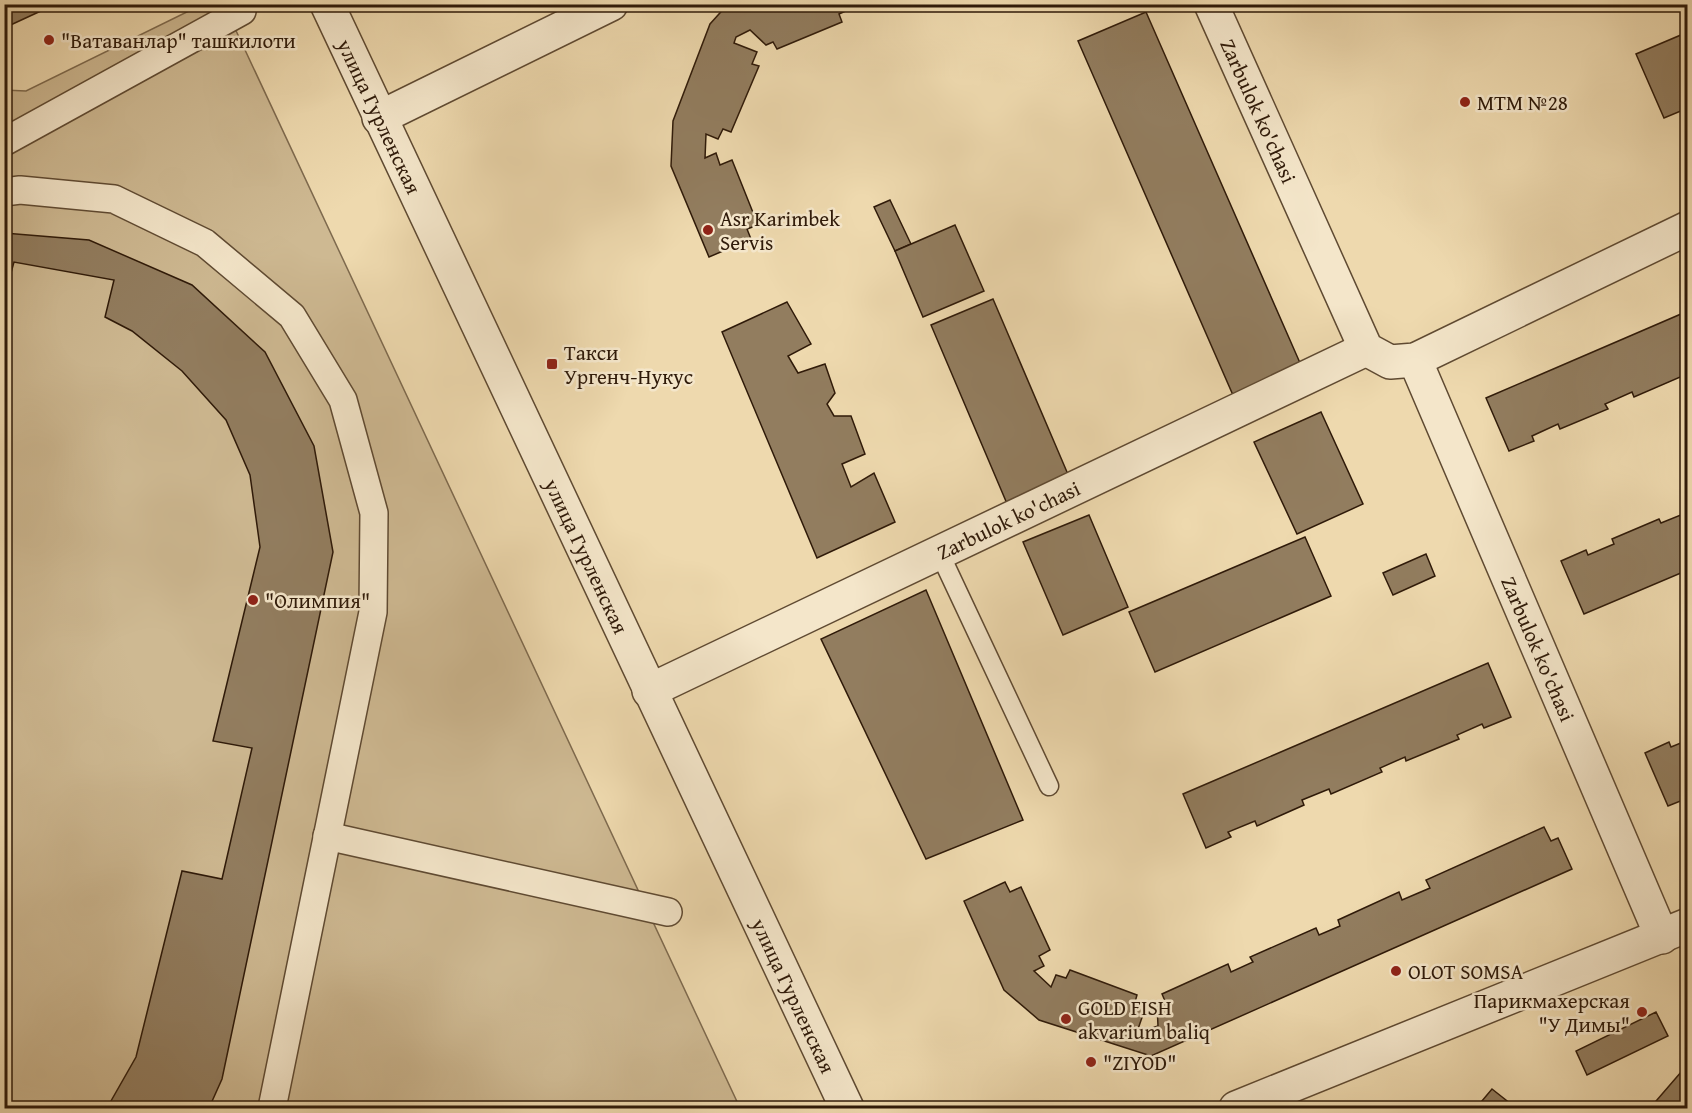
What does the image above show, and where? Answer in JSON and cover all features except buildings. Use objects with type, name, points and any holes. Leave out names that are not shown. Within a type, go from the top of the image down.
[{"type":"street","name":"улица Гурленская","points":[[327,4],[847,1108]]},
{"type":"street","points":[[379,118],[611,4]]},
{"type":"street","name":"Zarbulok ko'chasi","points":[[649,691],[940,555],[1366,349],[1211,4]]},
{"type":"street","points":[[4,142],[242,11]]},
{"type":"street","points":[[4,192],[20,190],[114,199],[205,243],[292,316],[343,400],[374,513],[373,612],[272,1108]]},
{"type":"street","points":[[1366,349],[1390,362],[1415,360],[1688,228]]},
{"type":"street","name":"Zarbulok ko'chasi","points":[[1415,360],[1573,735],[1675,931]]},
{"type":"street","points":[[327,836],[668,912]]},
{"type":"street","points":[[1236,1108],[1675,931]]},
{"type":"lane","points":[[940,555],[1049,786]]},
{"type":"shaded area","name":"\"Олимпия\"","points":[[201,5],[224,5],[740,1108],[5,1108],[4,90],[26,91]]},
{"type":"place","name":"\"Ватаванлар\" ташкилоти","points":[[49,40]]},
{"type":"place","name":"MTM №28","points":[[1465,102]]},
{"type":"place","name":"Asr Karimbek Servis","points":[[708,230]]},
{"type":"place","name":"Такси Ургенч-Нукус","points":[[552,364]]},
{"type":"place","name":"\"Олимпия\"","points":[[253,600]]},
{"type":"place","name":"OLOT SOMSA","points":[[1396,971]]},
{"type":"place","name":"Парикмахерская \"У Димы\"","points":[[1642,1012]]},
{"type":"place","name":"GOLD FISH akvarium baliq","points":[[1066,1019]]},
{"type":"place","name":"\"ZIYOD\"","points":[[1091,1062]]}]
